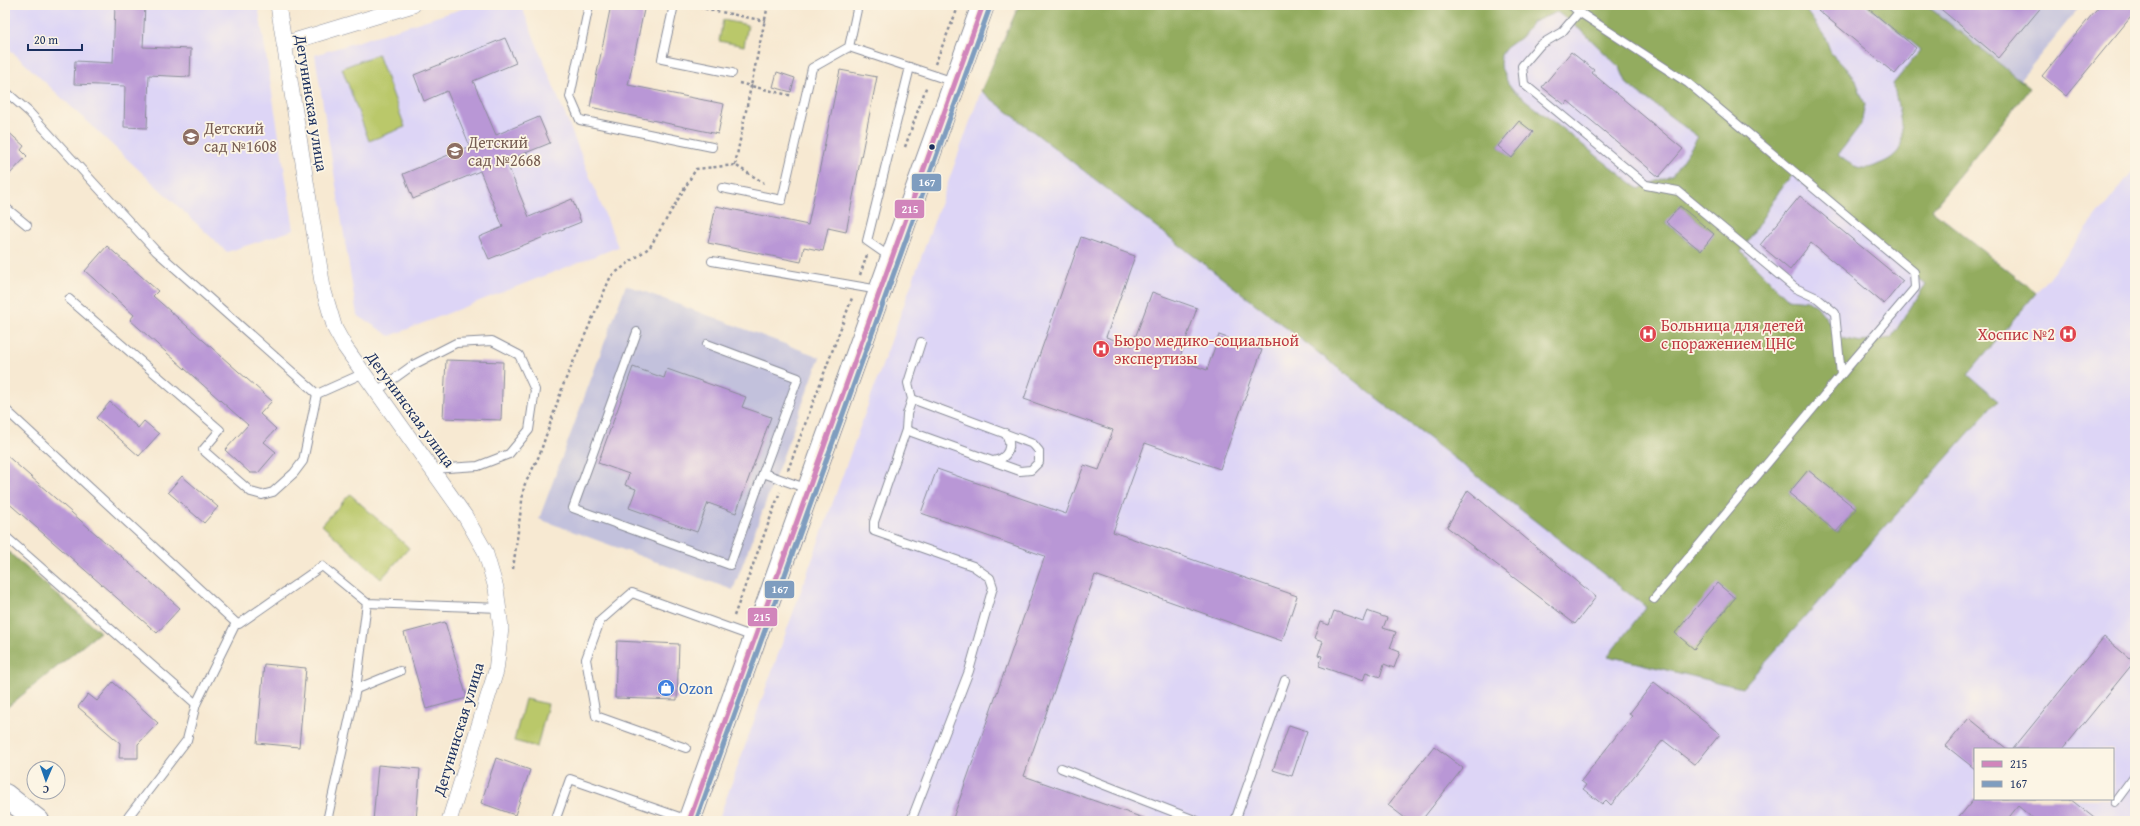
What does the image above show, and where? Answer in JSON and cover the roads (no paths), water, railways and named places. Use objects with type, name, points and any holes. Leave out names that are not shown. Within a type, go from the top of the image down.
[{"type":"street","name":"Дегунинская улица","points":[[278,5],[323,288],[335,329],[345,347],[465,516],[484,551],[492,570],[500,608],[500,642],[496,671],[449,821]]},
{"type":"street","points":[[284,44],[381,10],[413,5]]},
{"type":"street","points":[[689,821],[983,5]]},
{"type":"street","points":[[5,795],[38,821]]},
{"type":"lane","points":[[589,5],[570,97],[580,120],[712,148]]},
{"type":"lane","points":[[674,5],[662,58],[732,73]]},
{"type":"lane","points":[[722,188],[782,200],[812,68],[849,47],[858,5]]},
{"type":"lane","points":[[1571,5],[1579,12],[1688,83],[1914,272],[1915,288],[1654,599]]},
{"type":"lane","points":[[1579,12],[1562,32],[1540,45],[1522,66],[1524,84],[1646,185],[1678,191],[1795,288],[1817,298],[1835,313],[1841,375]]},
{"type":"lane","points":[[849,47],[955,82]]},
{"type":"lane","points":[[892,257],[867,241],[910,68]]},
{"type":"lane","points":[[5,91],[29,112],[156,251],[317,394]]},
{"type":"lane","points":[[5,207],[27,225]]},
{"type":"lane","points":[[712,261],[880,290]]},
{"type":"lane","points":[[70,298],[220,430],[203,450],[251,492],[262,495],[273,492],[294,473],[303,461],[317,394]]},
{"type":"lane","points":[[637,332],[573,508],[730,565],[798,378],[707,344]]},
{"type":"lane","points":[[377,391],[413,365],[456,343],[492,341],[519,355],[535,390],[528,430],[509,454],[478,466],[432,469]]},
{"type":"lane","points":[[912,821],[969,671],[993,587],[990,578],[973,566],[874,531],[874,522],[906,430],[907,414],[912,399],[908,383],[921,342]]},
{"type":"lane","points":[[317,394],[364,373]]},
{"type":"lane","points":[[906,430],[1025,472],[1031,470],[1039,462],[1039,451],[1033,444],[912,399]]},
{"type":"lane","points":[[5,409],[236,623],[239,624],[322,566],[367,603],[500,608]]},
{"type":"lane","points":[[993,461],[1004,458],[1008,453],[1010,442],[1006,433]]},
{"type":"lane","points":[[763,472],[808,489]]},
{"type":"lane","points":[[5,536],[196,704]]},
{"type":"lane","points":[[686,748],[596,716],[586,659],[600,620],[632,593],[755,637]]},
{"type":"lane","points":[[327,821],[356,689],[367,603]]},
{"type":"lane","points":[[125,821],[187,740],[196,704],[236,623]]},
{"type":"lane","points":[[356,689],[400,671]]},
{"type":"lane","points":[[1235,821],[1285,680]]},
{"type":"lane","points":[[1061,768],[1197,821]]},
{"type":"lane","points":[[2115,802],[2135,775]]},
{"type":"lane","points":[[555,821],[570,779],[689,821]]},
{"type":"place","name":"Детский сад №1608","points":[[191,137]]},
{"type":"place","name":"Детский сад №2668","points":[[455,151]]},
{"type":"place","name":"Больница для детей с поражением ЦНС","points":[[1648,334]]},
{"type":"place","name":"Хоспис №2","points":[[2068,334]]},
{"type":"place","name":"Бюро медико-социальной экспертизы","points":[[1101,349]]},
{"type":"place","name":"Ozon","points":[[666,688]]}]
